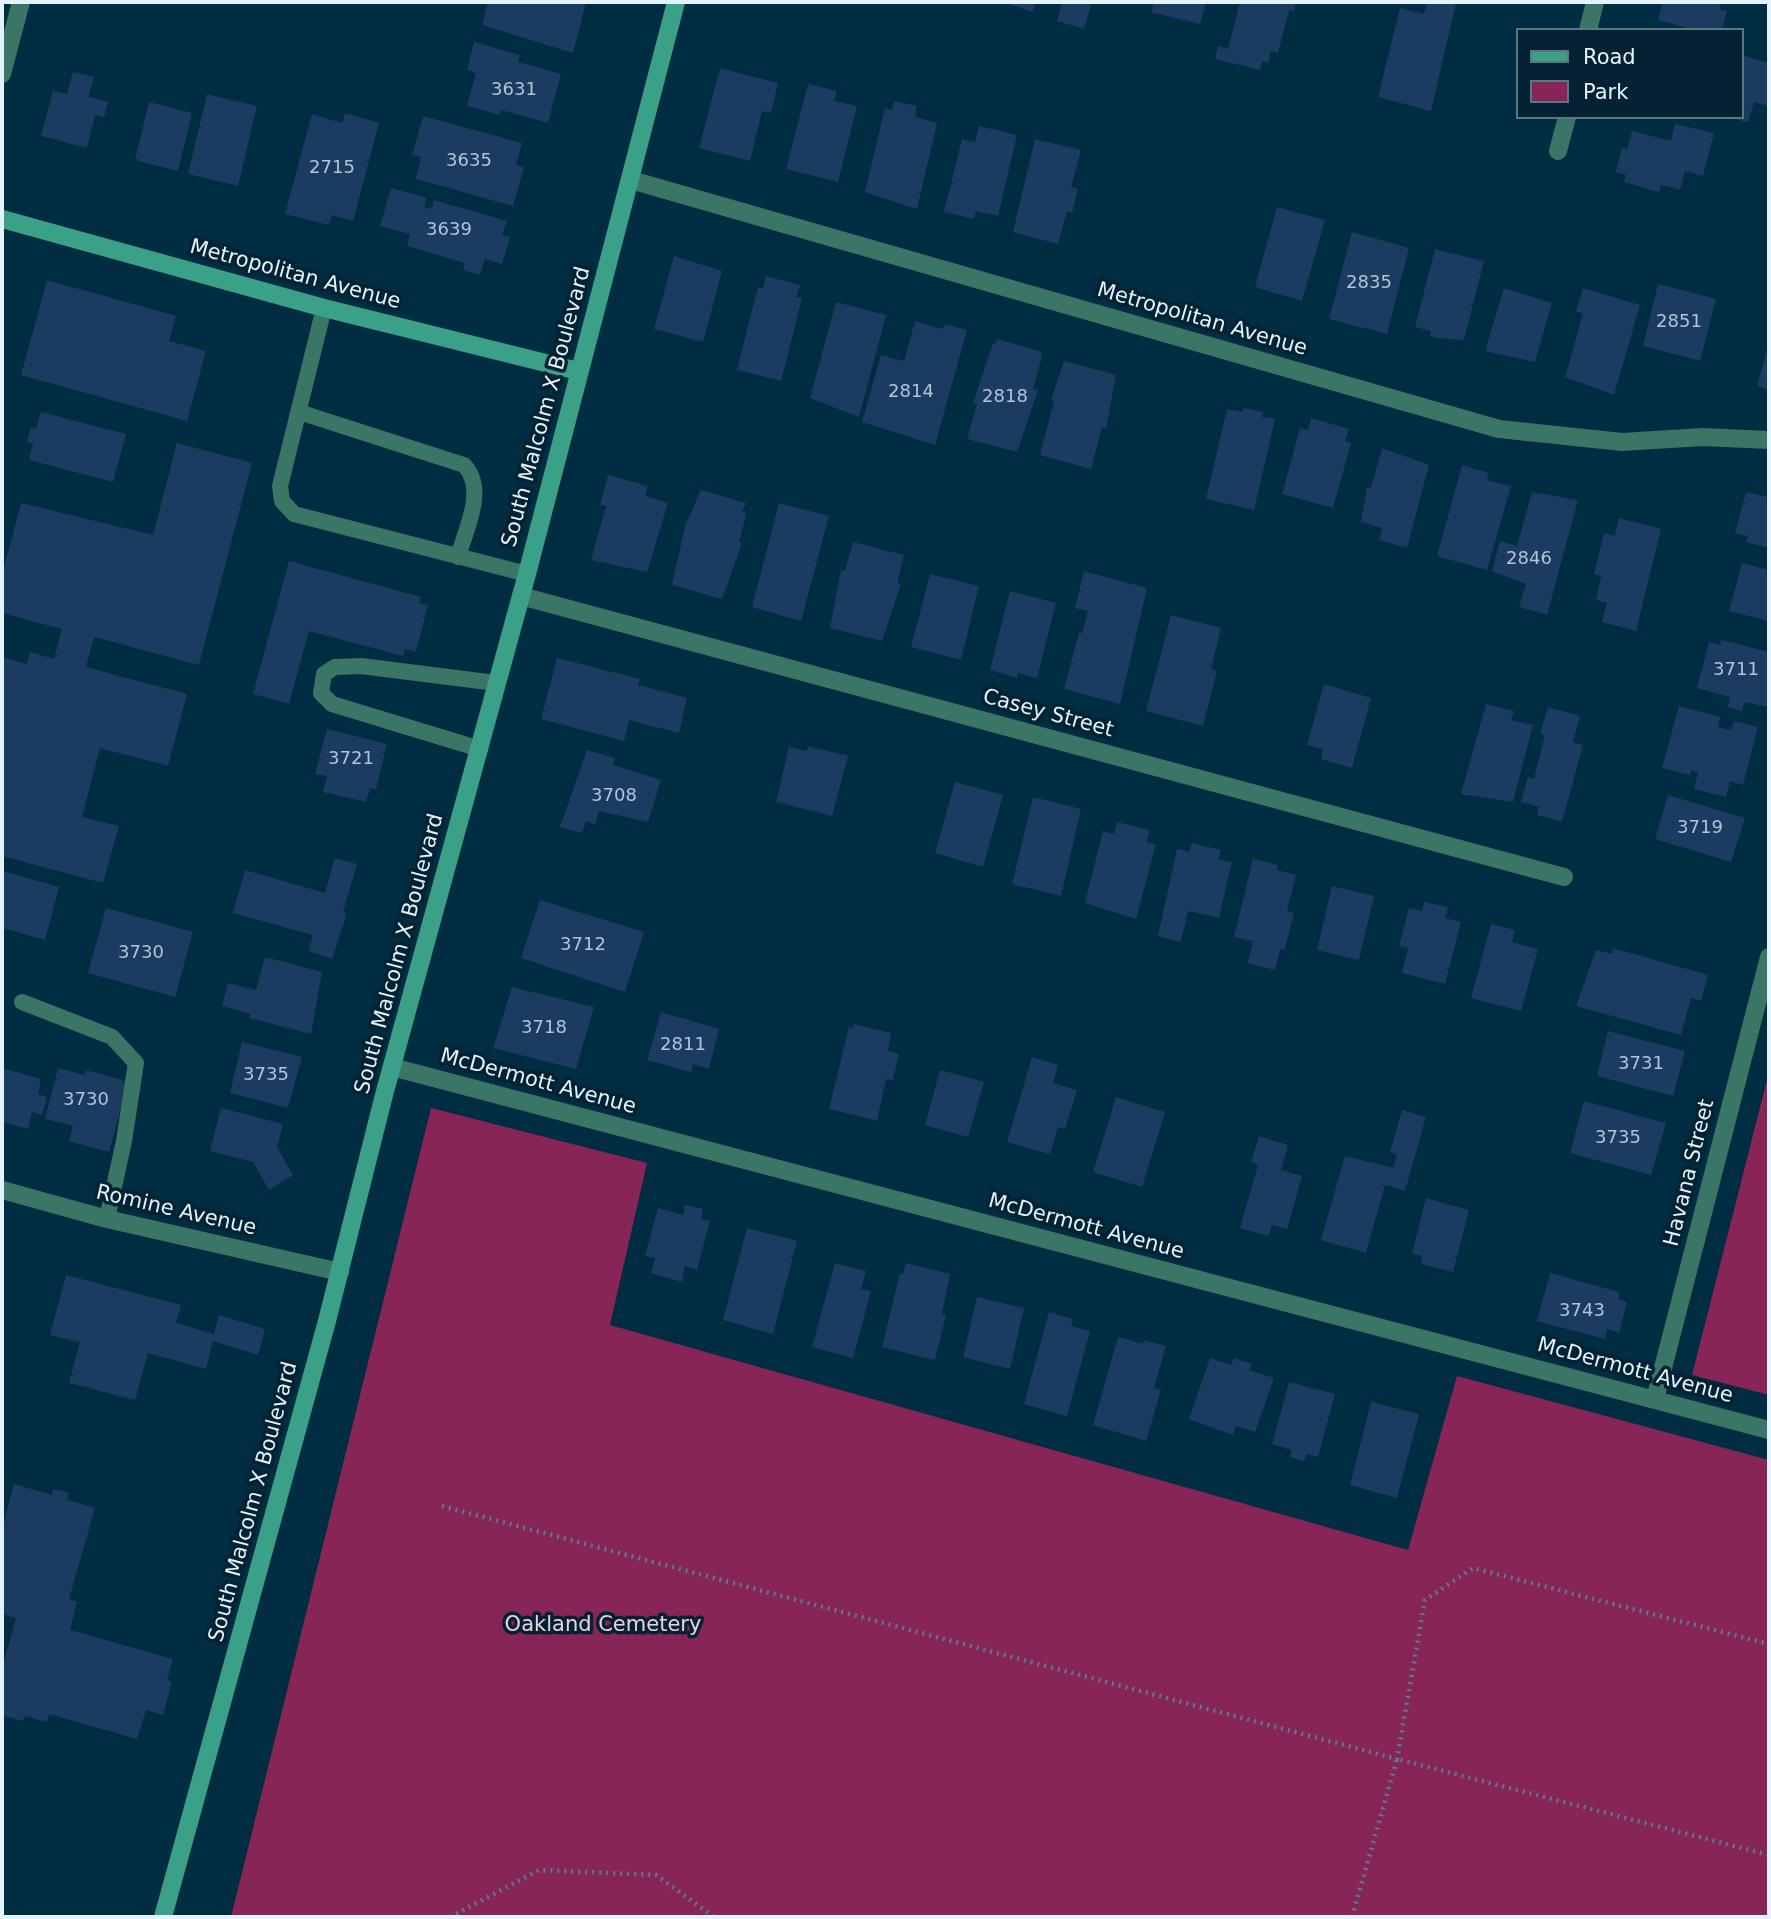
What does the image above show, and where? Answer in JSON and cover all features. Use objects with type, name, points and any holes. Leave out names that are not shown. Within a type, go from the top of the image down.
[{"type":"street","points":[[2,74],[21,2]]},
{"type":"street","name":"South Malcolm X Boulevard","points":[[163,1917],[340,1272],[392,1067],[527,574],[676,2]]},
{"type":"street","points":[[1588,28],[1595,2]]},
{"type":"street","points":[[1558,151],[1566,119]]},
{"type":"street","name":"Metropolitan Avenue","points":[[631,180],[1499,429],[1622,442],[1703,438],[1769,440]]},
{"type":"street","name":"Metropolitan Avenue","points":[[2,219],[324,308],[578,371]]},
{"type":"street","name":"Casey Street","points":[[521,596],[1564,877]]},
{"type":"street","name":"Havana Street","points":[[1655,1399],[1769,957]]},
{"type":"street","name":"McDermott Avenue","points":[[392,1067],[1769,1430]]},
{"type":"street","name":"Romine Avenue","points":[[2,1190],[107,1219],[340,1272]]},
{"type":"lane","points":[[324,308],[280,486],[282,501],[293,514],[527,574]]},
{"type":"lane","points":[[299,412],[464,465],[474,475],[476,492],[458,557]]},
{"type":"lane","points":[[480,749],[332,704],[321,693],[324,674],[335,667],[361,666],[496,683]]},
{"type":"lane","points":[[22,1002],[112,1037],[136,1063],[124,1141],[107,1219]]},
{"type":"path","points":[[442,1506],[1769,1855]]},
{"type":"path","points":[[1352,1917],[1397,1759],[1424,1600],[1473,1568],[1769,1644]]},
{"type":"path","points":[[450,1917],[539,1870],[656,1875],[714,1917]]},
{"type":"green space","points":[[1769,1072],[1769,1395],[1692,1375]]},
{"type":"green space","name":"Oakland Cemetery","points":[[431,1108],[647,1163],[610,1325],[1408,1550],[1457,1376],[1769,1460],[1769,1917],[231,1917]]},
{"type":"building","points":[[488,2],[586,2],[573,53],[482,25]]},
{"type":"building","points":[[1003,2],[1035,2],[1033,12]]},
{"type":"building","points":[[1062,2],[1092,2],[1084,29],[1057,21]]},
{"type":"building","points":[[1154,2],[1206,2],[1200,24],[1151,12]]},
{"type":"building","points":[[1240,2],[1296,2],[1294,11],[1289,10],[1278,53],[1271,51],[1268,63],[1262,61],[1260,70],[1215,59],[1218,46],[1228,49]]},
{"type":"building","points":[[1427,2],[1456,3],[1431,111],[1378,97],[1400,8],[1424,14]]},
{"type":"building","points":[[1663,2],[1721,2],[1720,9],[1727,11],[1723,28],[1688,28],[1658,20]]},
{"type":"building","points":[[474,42],[520,55],[518,62],[561,74],[548,123],[501,110],[500,115],[467,106],[476,73],[467,70]]},
{"type":"building","points":[[1743,56],[1769,63],[1769,106],[1754,102],[1748,122],[1734,119],[1743,119]]},
{"type":"building","points":[[720,68],[778,83],[771,113],[762,111],[750,161],[699,148]]},
{"type":"building","points":[[73,72],[94,77],[88,97],[108,102],[104,117],[95,115],[87,148],[41,136],[53,91],[67,94]]},
{"type":"building","points":[[808,84],[837,91],[834,101],[857,106],[838,182],[786,169]]},
{"type":"building","points":[[207,94],[257,106],[238,186],[188,174]]},
{"type":"building","points":[[894,101],[917,106],[915,117],[937,123],[917,209],[865,192],[885,108],[892,110]]},
{"type":"building","points":[[149,102],[192,113],[178,171],[135,160]]},
{"type":"building","points":[[345,113],[379,123],[353,221],[332,215],[329,225],[285,214],[312,114],[342,123]]},
{"type":"building","points":[[423,116],[522,143],[516,165],[524,167],[513,206],[416,179],[421,157],[412,155]]},
{"type":"building","points":[[1675,124],[1714,133],[1703,176],[1685,171],[1680,190],[1661,185],[1659,192],[1624,182],[1626,175],[1616,172],[1622,148],[1627,149],[1632,131],[1671,141]]},
{"type":"building","points":[[979,126],[1017,135],[998,216],[976,211],[974,219],[944,212],[962,139],[975,142]]},
{"type":"building","points":[[1035,139],[1081,150],[1071,187],[1078,189],[1072,213],[1067,211],[1058,244],[1013,232]]},
{"type":"building","points":[[391,188],[427,198],[424,207],[432,209],[434,200],[507,221],[502,235],[510,237],[502,264],[485,259],[480,275],[463,270],[465,263],[407,246],[410,234],[380,226]]},
{"type":"building","points":[[1277,207],[1325,220],[1302,301],[1255,287]]},
{"type":"building","points":[[1352,232],[1409,248],[1387,334],[1329,319]]},
{"type":"building","points":[[1435,249],[1484,261],[1464,340],[1437,338],[1430,336],[1431,331],[1415,327]]},
{"type":"building","points":[[674,256],[722,271],[703,342],[654,329]]},
{"type":"building","points":[[766,276],[800,285],[796,297],[802,298],[781,381],[737,370],[758,287],[763,289]]},
{"type":"building","points":[[47,280],[176,316],[169,341],[206,351],[187,421],[21,375]]},
{"type":"building","points":[[1658,284],[1716,299],[1700,361],[1643,346]]},
{"type":"building","points":[[1504,288],[1552,303],[1535,362],[1485,351]]},
{"type":"building","points":[[1583,288],[1640,305],[1614,395],[1565,377],[1583,314],[1576,311]]},
{"type":"building","points":[[836,302],[886,315],[859,417],[810,398]]},
{"type":"building","points":[[915,321],[943,329],[945,324],[967,330],[935,445],[862,422],[881,355],[904,361]]},
{"type":"building","points":[[997,339],[1040,351],[1042,356],[1033,389],[1038,390],[1017,452],[967,439],[977,404],[973,403],[993,343],[995,344]]},
{"type":"building","points":[[1769,343],[1769,390],[1757,386]]},
{"type":"building","points":[[1064,361],[1116,375],[1106,429],[1102,427],[1091,469],[1040,455],[1054,401],[1051,400]]},
{"type":"building","points":[[1244,408],[1263,412],[1262,417],[1275,419],[1254,510],[1206,499],[1227,409],[1242,412]]},
{"type":"building","points":[[41,412],[126,434],[113,482],[29,460],[33,443],[27,442],[31,427],[36,429]]},
{"type":"building","points":[[1311,418],[1349,429],[1345,441],[1351,443],[1333,508],[1282,494],[1300,428],[1308,430]]},
{"type":"building","points":[[177,443],[252,463],[199,665],[94,637],[86,667],[187,694],[168,766],[100,748],[82,817],[119,826],[103,883],[2,856],[2,657],[27,664],[30,652],[54,659],[62,629],[2,613],[2,575],[21,503],[153,535]]},
{"type":"building","points":[[1382,448],[1429,465],[1407,548],[1379,540],[1382,528],[1361,522],[1367,487],[1371,488]]},
{"type":"building","points":[[1462,465],[1489,473],[1487,480],[1511,486],[1487,570],[1437,556]]},
{"type":"building","points":[[608,475],[648,486],[645,496],[668,503],[647,572],[591,560],[606,506],[600,505]]},
{"type":"building","points":[[701,490],[746,503],[742,512],[747,513],[739,541],[742,543],[722,599],[672,585],[685,526]]},
{"type":"building","points":[[1532,492],[1578,500],[1547,615],[1519,607],[1526,584],[1492,571],[1500,541],[1517,546]]},
{"type":"building","points":[[1746,492],[1769,497],[1769,548],[1746,542],[1748,536],[1735,533]]},
{"type":"building","points":[[779,503],[829,516],[801,621],[752,607]]},
{"type":"building","points":[[1619,518],[1661,529],[1636,631],[1602,622],[1607,603],[1596,600],[1601,576],[1594,574],[1604,533],[1615,536]]},
{"type":"building","points":[[853,542],[904,555],[897,583],[901,584],[882,641],[830,628],[841,570],[845,571]]},
{"type":"building","points":[[289,561],[421,597],[419,603],[428,605],[416,652],[405,649],[403,656],[309,631],[289,704],[253,694]]},
{"type":"building","points":[[1742,563],[1769,570],[1769,621],[1729,611]]},
{"type":"building","points":[[1084,571],[1147,588],[1120,704],[1064,689],[1079,633],[1082,633],[1088,611],[1075,608]]},
{"type":"building","points":[[930,574],[979,586],[961,660],[911,647]]},
{"type":"building","points":[[1010,591],[1056,603],[1037,678],[1018,673],[1017,678],[990,670]]},
{"type":"building","points":[[1171,615],[1221,628],[1211,669],[1217,671],[1203,726],[1146,711]]},
{"type":"building","points":[[1721,640],[1769,652],[1768,707],[1745,702],[1742,711],[1728,707],[1730,697],[1697,688],[1709,642],[1720,645]]},
{"type":"building","points":[[557,658],[640,679],[638,685],[687,698],[679,733],[629,720],[624,741],[541,719]]},
{"type":"building","points":[[1324,684],[1371,698],[1352,768],[1321,759],[1323,749],[1307,745]]},
{"type":"building","points":[[1486,704],[1514,711],[1511,720],[1533,725],[1513,802],[1461,794]]},
{"type":"building","points":[[1679,706],[1720,717],[1718,727],[1731,730],[1734,721],[1758,727],[1743,785],[1730,781],[1726,797],[1694,789],[1698,772],[1691,770],[1690,775],[1662,768]]},
{"type":"building","points":[[1548,707],[1580,716],[1573,742],[1583,745],[1562,822],[1537,815],[1539,807],[1521,802],[1528,777],[1534,779],[1545,735],[1540,734]]},
{"type":"building","points":[[327,729],[387,744],[376,789],[370,788],[366,802],[323,792],[327,776],[315,774]]},
{"type":"building","points":[[808,746],[848,756],[832,816],[776,802],[789,747],[807,751]]},
{"type":"building","points":[[587,750],[615,758],[613,765],[661,780],[648,822],[599,811],[595,824],[586,821],[582,833],[560,827]]},
{"type":"building","points":[[955,782],[1003,795],[983,867],[935,853]]},
{"type":"building","points":[[1668,795],[1745,818],[1731,862],[1655,839]]},
{"type":"building","points":[[1033,797],[1081,809],[1061,896],[1012,884]]},
{"type":"building","points":[[1117,822],[1150,830],[1146,842],[1156,844],[1136,919],[1085,903],[1103,831],[1114,834]]},
{"type":"building","points":[[1192,843],[1221,850],[1218,859],[1232,862],[1219,918],[1188,911],[1181,942],[1158,936],[1177,849],[1189,852]]},
{"type":"building","points":[[335,858],[357,864],[343,912],[347,913],[332,959],[309,951],[313,935],[233,913],[245,870],[325,893]]},
{"type":"building","points":[[1253,859],[1278,865],[1277,870],[1296,875],[1287,911],[1294,913],[1285,949],[1280,949],[1275,970],[1248,963],[1253,941],[1234,937]]},
{"type":"building","points":[[2,871],[59,887],[45,940],[2,928]]},
{"type":"building","points":[[1332,886],[1374,896],[1359,960],[1317,950]]},
{"type":"building","points":[[540,900],[644,932],[625,992],[521,958]]},
{"type":"building","points":[[1424,902],[1448,907],[1445,918],[1461,922],[1445,984],[1402,973],[1408,948],[1399,946],[1409,908],[1422,911]]},
{"type":"building","points":[[106,908],[193,932],[175,997],[88,973]]},
{"type":"building","points":[[1491,924],[1515,930],[1512,942],[1538,949],[1521,1011],[1471,998]]},
{"type":"building","points":[[1613,948],[1708,975],[1701,1001],[1691,998],[1681,1035],[1576,1006],[1596,950],[1612,954]]},
{"type":"building","points":[[265,957],[322,972],[311,1034],[249,1018],[251,1014],[222,1006],[228,983],[256,990]]},
{"type":"building","points":[[512,987],[594,1007],[576,1069],[493,1048]]},
{"type":"building","points":[[661,1012],[719,1029],[709,1069],[693,1064],[691,1072],[647,1060]]},
{"type":"building","points":[[854,1024],[891,1033],[888,1051],[899,1054],[893,1080],[886,1079],[877,1121],[829,1109],[849,1027],[853,1028]]},
{"type":"building","points":[[1608,1031],[1685,1051],[1673,1096],[1597,1076]]},
{"type":"building","points":[[242,1042],[302,1057],[288,1108],[230,1093]]},
{"type":"building","points":[[1032,1057],[1058,1065],[1053,1083],[1077,1090],[1065,1129],[1058,1127],[1050,1154],[1007,1142]]},
{"type":"building","points":[[2,1068],[41,1079],[38,1094],[47,1097],[42,1115],[32,1112],[28,1129],[2,1122]]},
{"type":"building","points":[[58,1068],[84,1075],[86,1070],[128,1082],[109,1152],[69,1141],[73,1126],[45,1119]]},
{"type":"building","points":[[940,1070],[984,1082],[968,1137],[925,1125]]},
{"type":"building","points":[[1116,1097],[1165,1112],[1142,1187],[1093,1172]]},
{"type":"building","points":[[1584,1101],[1666,1123],[1651,1175],[1570,1153]]},
{"type":"building","points":[[221,1108],[283,1124],[277,1147],[293,1175],[269,1190],[253,1162],[210,1151]]},
{"type":"building","points":[[1402,1110],[1426,1117],[1405,1191],[1385,1185],[1366,1253],[1321,1240],[1345,1156],[1393,1168],[1397,1155],[1390,1152]]},
{"type":"building","points":[[1259,1136],[1288,1145],[1281,1170],[1302,1176],[1287,1229],[1272,1225],[1268,1236],[1240,1228],[1258,1165],[1251,1162]]},
{"type":"building","points":[[1426,1198],[1469,1210],[1453,1272],[1421,1264],[1422,1256],[1412,1254]]},
{"type":"building","points":[[685,1205],[703,1209],[701,1219],[710,1221],[697,1270],[685,1266],[682,1282],[651,1273],[655,1258],[645,1256],[658,1208],[683,1215]]},
{"type":"building","points":[[747,1228],[797,1241],[773,1334],[723,1320]]},
{"type":"building","points":[[835,1263],[866,1271],[861,1289],[871,1291],[853,1358],[812,1347]]},
{"type":"building","points":[[906,1263],[950,1274],[942,1314],[946,1315],[935,1360],[882,1347],[900,1273],[903,1274]]},
{"type":"building","points":[[1550,1273],[1619,1292],[1618,1299],[1627,1302],[1619,1333],[1607,1329],[1605,1339],[1537,1321]]},
{"type":"building","points":[[66,1275],[181,1305],[176,1323],[214,1334],[219,1315],[265,1329],[258,1355],[213,1341],[206,1369],[148,1353],[135,1400],[69,1383],[80,1342],[50,1335]]},
{"type":"building","points":[[977,1297],[1024,1308],[1010,1369],[963,1357]]},
{"type":"building","points":[[1049,1312],[1073,1319],[1071,1326],[1090,1331],[1067,1416],[1024,1404]]},
{"type":"building","points":[[1118,1337],[1143,1344],[1144,1340],[1166,1346],[1154,1388],[1161,1390],[1146,1441],[1093,1425]]},
{"type":"building","points":[[1210,1358],[1231,1365],[1234,1358],[1252,1364],[1249,1370],[1274,1378],[1255,1432],[1236,1426],[1233,1435],[1189,1419]]},
{"type":"building","points":[[1289,1382],[1335,1394],[1318,1457],[1307,1454],[1304,1461],[1290,1457],[1292,1450],[1272,1444]]},
{"type":"building","points":[[1371,1402],[1419,1414],[1397,1498],[1350,1485]]},
{"type":"building","points":[[14,1484],[52,1495],[53,1489],[69,1493],[67,1500],[95,1508],[69,1599],[77,1602],[70,1630],[173,1659],[167,1680],[172,1682],[163,1715],[146,1710],[137,1739],[49,1714],[47,1722],[25,1716],[23,1721],[2,1715],[2,1668],[16,1618],[2,1614],[2,1528]]}]
